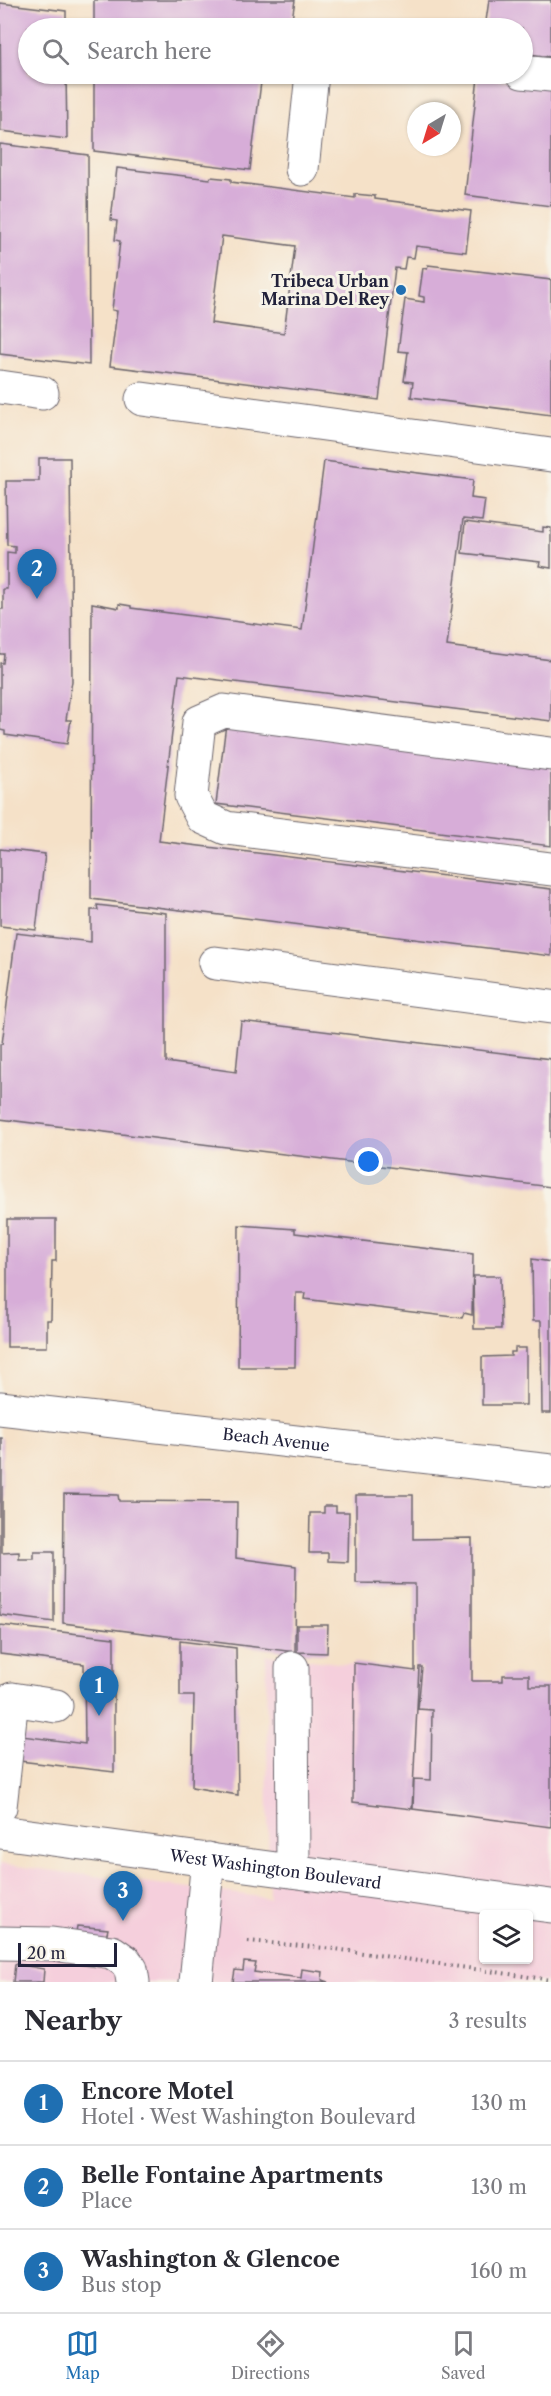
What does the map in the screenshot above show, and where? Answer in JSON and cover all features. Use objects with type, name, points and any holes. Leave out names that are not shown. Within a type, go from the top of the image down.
[{"type":"main road","points":[[533,73],[551,75]]},
{"type":"main road","points":[[302,169],[311,84]]},
{"type":"main road","points":[[0,387],[42,393]]},
{"type":"main road","points":[[142,399],[551,455]]},
{"type":"main road","points":[[551,754],[224,711],[199,722],[191,796],[202,817],[226,828],[551,869]]},
{"type":"main road","points":[[215,963],[551,1007]]},
{"type":"main road","name":"Beach Avenue","points":[[0,1408],[551,1471]]},
{"type":"main road","points":[[292,1668],[293,1871]]},
{"type":"main road","points":[[0,1807],[6,1698],[56,1706]]},
{"type":"main road","name":"West Washington Boulevard","points":[[0,1832],[551,1905]]},
{"type":"main road","points":[[196,1982],[208,1859]]},
{"type":"main road","points":[[0,1943],[52,1944],[112,1953],[125,1961],[131,1969],[133,1982]]},
{"type":"path","points":[[248,1941],[335,1949],[551,1980]]},
{"type":"shaded area","points":[[266,1655],[551,1687],[551,1982],[0,1982],[0,1864],[269,1898]]},
{"type":"building","points":[[94,0],[295,0],[292,18],[94,18]]},
{"type":"building","points":[[489,0],[551,0],[551,57],[533,55],[533,18],[486,18]]},
{"type":"building","points":[[0,3],[66,11],[66,18],[18,18],[18,84],[66,84],[67,139],[1,131]]},
{"type":"building","points":[[94,84],[261,84],[250,170],[94,151]]},
{"type":"building","points":[[477,84],[551,85],[551,206],[465,195]]},
{"type":"building","points":[[0,144],[88,155],[89,365],[0,354]]},
{"type":"building","points":[[117,168],[210,179],[211,177],[231,179],[231,182],[355,198],[355,194],[375,196],[375,199],[471,211],[466,252],[416,246],[414,258],[406,257],[404,269],[395,268],[379,400],[110,366],[117,311],[112,310],[120,241],[115,240],[117,221],[111,220]],"holes":[[[222,236],[295,246],[284,333],[211,323]]]},
{"type":"building","points":[[428,265],[551,280],[551,415],[411,397],[413,382],[404,381],[408,352],[398,351],[405,299],[424,302],[424,297],[419,296],[423,268],[427,269]]},
{"type":"building","points":[[39,458],[70,458],[72,681],[66,720],[71,720],[67,744],[5,735],[5,731],[0,730],[0,663],[3,663],[4,654],[0,654],[0,609],[3,609],[3,589],[7,589],[7,552],[15,553],[15,546],[7,545],[6,481],[39,481]]},
{"type":"building","points":[[324,461],[473,480],[471,498],[485,500],[482,521],[463,519],[447,646],[551,660],[551,721],[179,675],[159,841],[551,889],[551,956],[91,899],[92,603],[119,608],[119,604],[131,606],[131,608],[302,630]]},
{"type":"building","points":[[465,522],[543,532],[543,527],[551,528],[551,568],[539,566],[540,562],[462,553]]},
{"type":"building","points":[[226,724],[551,764],[551,846],[216,804]]},
{"type":"building","points":[[0,849],[45,854],[36,930],[0,926]]},
{"type":"building","points":[[97,905],[166,913],[166,1062],[236,1072],[241,1021],[551,1059],[551,1187],[0,1119],[0,1044],[2,1044],[16,933],[91,942],[91,910],[98,910]]},
{"type":"building","points":[[7,1219],[56,1219],[56,1261],[52,1261],[51,1320],[47,1320],[47,1347],[7,1347]]},
{"type":"building","points":[[239,1225],[295,1229],[295,1233],[473,1254],[472,1315],[464,1313],[462,1318],[304,1299],[305,1293],[296,1293],[295,1367],[238,1367]]},
{"type":"building","points":[[532,1259],[551,1262],[551,1413],[542,1413],[541,1321],[533,1321]]},
{"type":"building","points":[[473,1276],[500,1276],[501,1329],[474,1329]]},
{"type":"building","points":[[515,1348],[526,1348],[526,1405],[482,1405],[482,1357],[511,1356]]},
{"type":"building","points":[[0,1438],[2,1438],[2,1553],[19,1552],[19,1559],[34,1559],[34,1552],[54,1552],[54,1622],[0,1615]]},
{"type":"building","points":[[64,1494],[118,1495],[119,1501],[237,1502],[236,1558],[296,1566],[295,1652],[63,1623]]},
{"type":"building","points":[[356,1495],[413,1495],[413,1539],[472,1538],[472,1681],[503,1681],[503,1675],[529,1675],[529,1686],[551,1686],[551,1827],[413,1809],[414,1779],[431,1780],[432,1710],[418,1709],[422,1667],[419,1667],[412,1809],[353,1802],[354,1663],[415,1671],[415,1584],[356,1583]]},
{"type":"building","points":[[324,1506],[336,1506],[336,1512],[349,1512],[348,1562],[328,1561],[328,1553],[309,1553],[310,1513],[324,1513]]},
{"type":"building","points":[[0,1625],[114,1638],[114,1772],[11,1760],[14,1735],[85,1744],[84,1664],[0,1654]]},
{"type":"building","points":[[297,1625],[328,1625],[327,1653],[297,1652]]},
{"type":"building","points":[[180,1641],[236,1648],[238,1795],[192,1787],[194,1696],[180,1696]]},
{"type":"building","points":[[77,1926],[108,1929],[105,1942],[75,1939]]},
{"type":"building","points":[[244,1962],[256,1963],[254,1972],[301,1978],[302,1969],[323,1972],[322,1980],[328,1982],[233,1982],[235,1970],[243,1971]]},
{"type":"building","points":[[15,1964],[44,1969],[43,1982],[13,1982]]},
{"type":"place","name":"Tribeca Urban Marina Del Rey","points":[[401,290]]},
{"type":"place","name":"Belle Fontaine Apartments","points":[[37,599]]},
{"type":"place","name":"Encore Motel","points":[[99,1716]]},
{"type":"place","name":"Washington & Glencoe","points":[[123,1921]]}]
